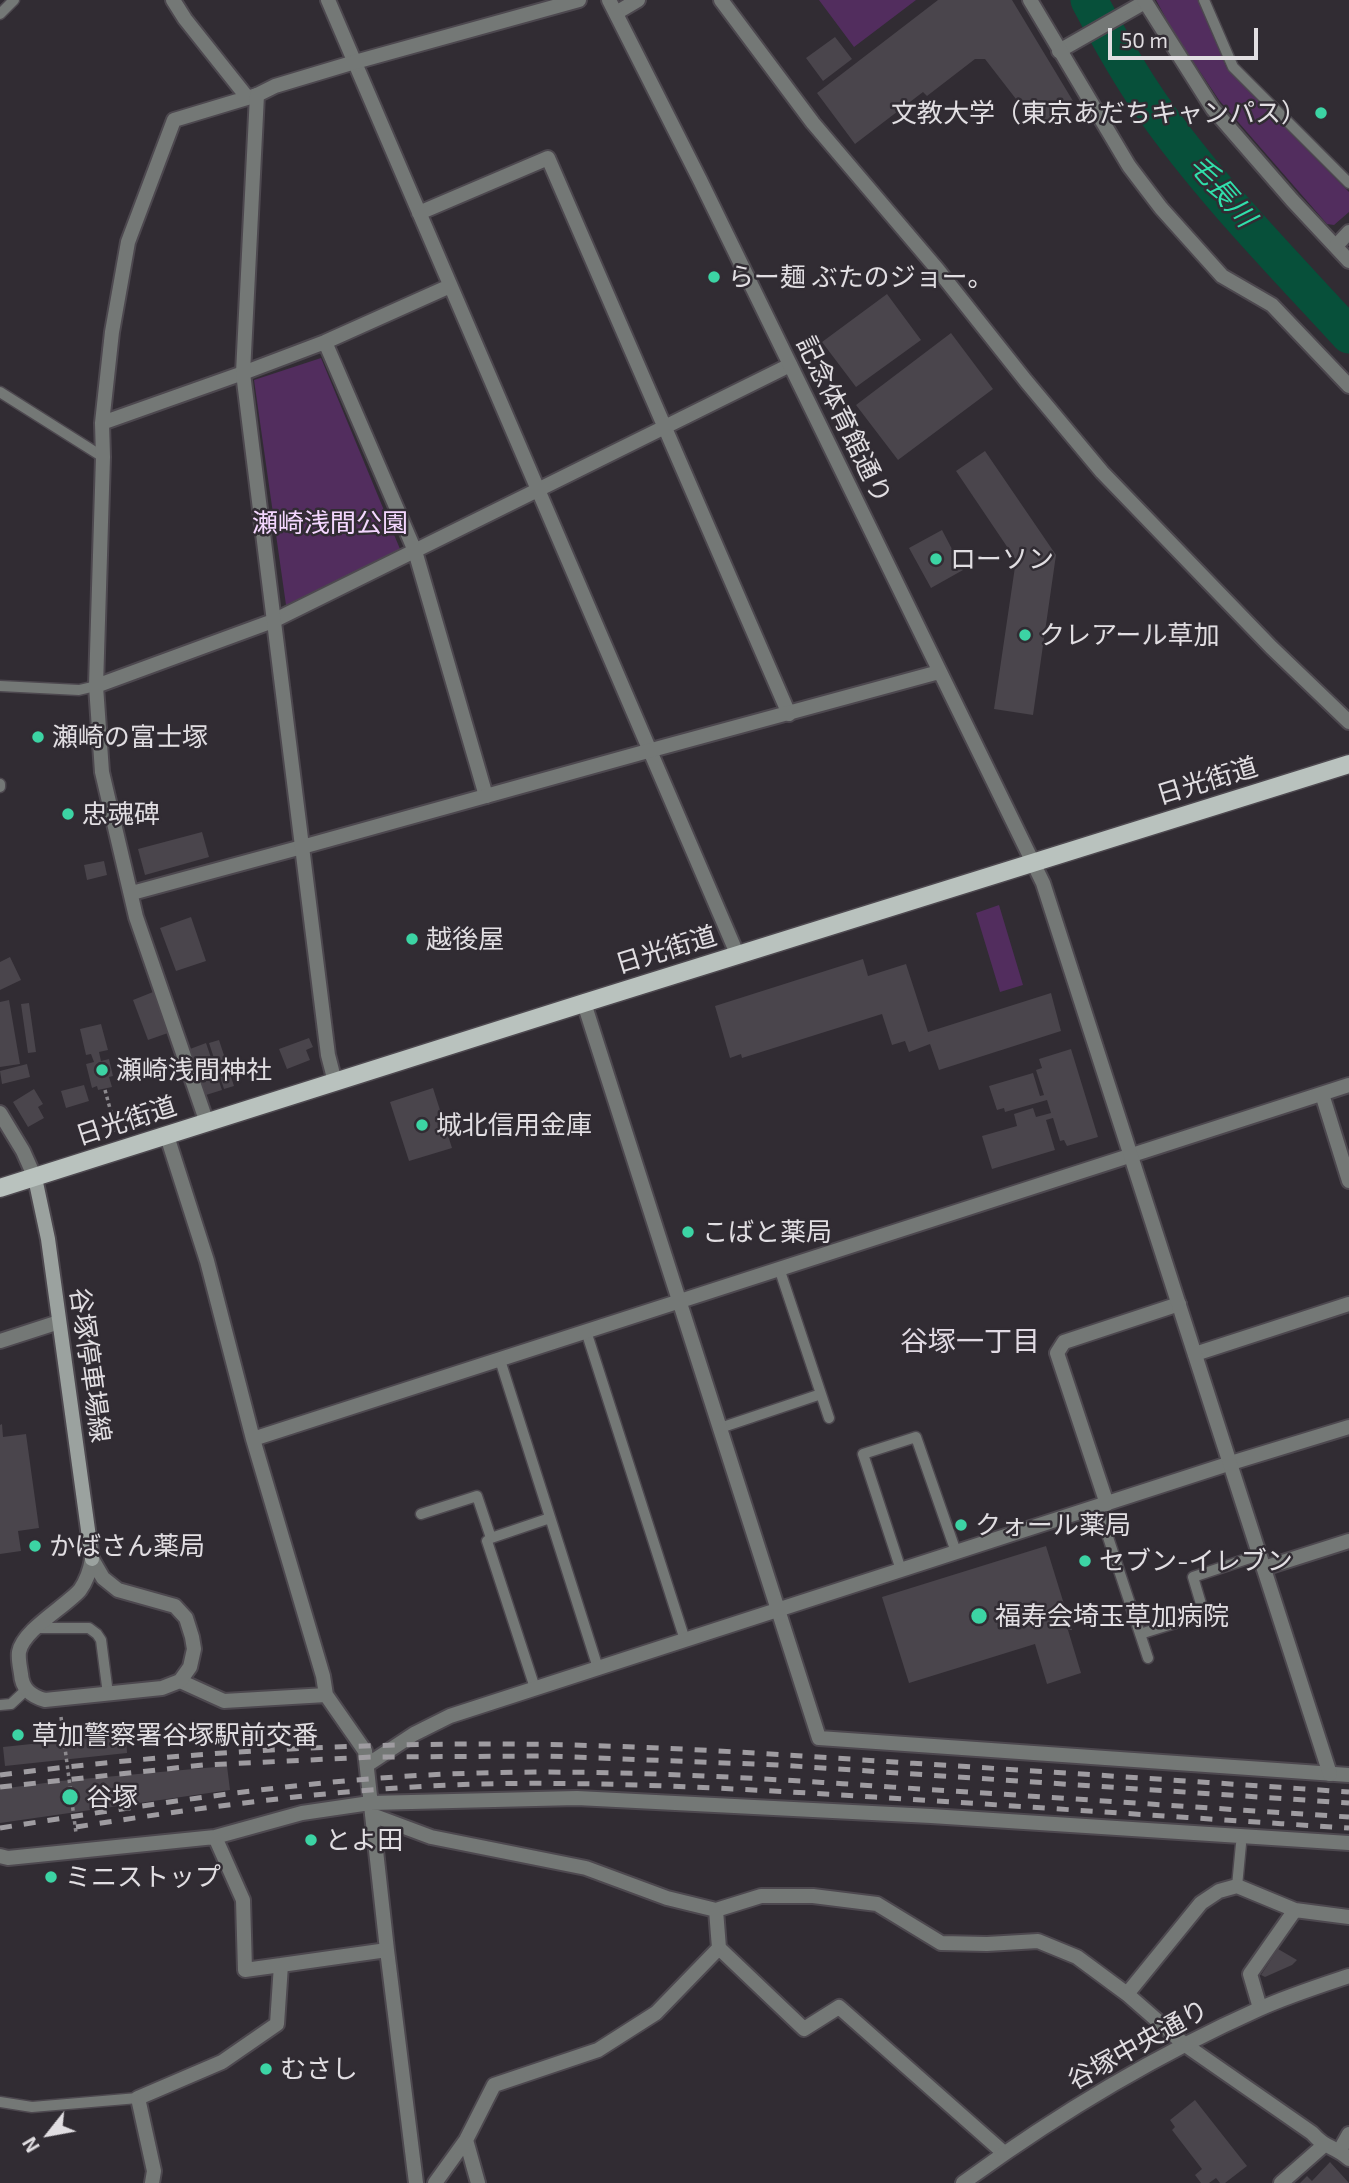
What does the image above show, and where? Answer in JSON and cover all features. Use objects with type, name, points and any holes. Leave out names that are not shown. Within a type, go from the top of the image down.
[{"type":"main road","name":"日光街道","points":[[0,1188],[1349,764]]},
{"type":"main road","name":"谷塚停車場線","points":[[35,1178],[46,1224],[92,1559]]},
{"type":"street","points":[[173,0],[185,19],[252,96],[243,373],[328,1055],[335,1082]]},
{"type":"street","points":[[328,0],[737,956]]},
{"type":"street","points":[[207,1123],[136,917],[102,772],[96,686],[102,423],[112,332],[128,242],[174,120],[355,62],[579,0]]},
{"type":"street","points":[[612,6],[638,0]]},
{"type":"street","points":[[721,0],[813,123],[938,270],[1101,472],[1349,722]]},
{"type":"street","points":[[1030,0],[1063,49],[1129,166],[1161,208],[1223,276],[1272,305],[1349,386]]},
{"type":"street","points":[[1063,49],[1140,4],[1213,109],[1349,261]]},
{"type":"street","name":"記念体育館通り","points":[[612,6],[1043,883],[1330,1774]]},
{"type":"street","points":[[419,213],[548,158],[789,713]]},
{"type":"street","points":[[1336,246],[1349,232]]},
{"type":"street","points":[[102,423],[325,342],[450,286]]},
{"type":"street","points":[[325,342],[415,551],[486,796]]},
{"type":"street","points":[[96,686],[273,621],[789,365]]},
{"type":"street","points":[[132,893],[939,672]]},
{"type":"street","points":[[584,1003],[819,1738],[1349,1775]]},
{"type":"street","points":[[253,1439],[1349,1085]]},
{"type":"street","points":[[1321,1094],[1349,1181]]},
{"type":"street","points":[[0,1113],[23,1151],[35,1178]]},
{"type":"street","points":[[167,1136],[210,1273],[253,1439],[323,1676],[326,1695],[365,1751],[416,2183]]},
{"type":"street","points":[[1102,1506],[1057,1353],[1064,1342],[1179,1304]]},
{"type":"street","points":[[1195,1354],[1349,1304]]},
{"type":"street","points":[[0,1341],[59,1322]]},
{"type":"street","points":[[367,1765],[414,1734],[450,1716],[1349,1427]]},
{"type":"street","points":[[1262,1562],[1349,1541]]},
{"type":"street","points":[[92,1559],[103,1578],[118,1590],[175,1606],[186,1618],[194,1649],[190,1667],[180,1681],[162,1688],[44,1700],[34,1697],[26,1690],[21,1681],[19,1653],[22,1645],[36,1628],[82,1587],[89,1575],[92,1559]]},
{"type":"street","points":[[180,1681],[224,1701],[326,1695]]},
{"type":"street","points":[[3,1861],[215,1838],[302,1813],[577,1798],[931,1816],[1349,1843]]},
{"type":"street","points":[[371,1809],[431,1837],[586,1868],[667,1898],[716,1910],[761,1896],[813,1896],[877,1904],[941,1943],[1038,1941],[1077,1957],[1127,1994],[1184,2044],[1312,2133],[1323,2146],[1344,2155],[1349,2134]]},
{"type":"street","points":[[215,1838],[243,1900],[244,1970],[387,1950]]},
{"type":"street","points":[[1127,1994],[1201,1903],[1219,1891],[1237,1885],[1295,1910],[1349,1917]]},
{"type":"street","points":[[716,1910],[719,1948],[804,2029],[839,2007],[1004,2153]]},
{"type":"street","points":[[1261,2008],[1250,1974],[1295,1910]]},
{"type":"street","points":[[435,2183],[466,2140],[494,2085],[598,2050],[656,2013],[719,1948]]},
{"type":"street","points":[[152,2183],[154,2171],[138,2098],[222,2062],[276,2024],[281,1965]]},
{"type":"street","name":"谷塚中央通り","points":[[963,2183],[1004,2153],[1105,2088],[1184,2044],[1261,2008],[1349,1976]]},
{"type":"street","points":[[466,2140],[478,2183]]},
{"type":"street","points":[[1281,2183],[1323,2146]]},
{"type":"lane","points":[[1,10],[14,0]]},
{"type":"lane","points":[[1204,0],[1233,67],[1349,183]]},
{"type":"lane","points":[[0,392],[103,457]]},
{"type":"lane","points":[[0,685],[79,690],[96,686]]},
{"type":"lane","points":[[779,1268],[829,1419]]},
{"type":"lane","points":[[586,1331],[685,1640]]},
{"type":"lane","points":[[500,1360],[597,1668]]},
{"type":"lane","points":[[720,1428],[821,1394]]},
{"type":"lane","points":[[901,1570],[863,1454],[916,1437],[956,1552]]},
{"type":"lane","points":[[421,1514],[477,1496],[491,1538]]},
{"type":"lane","points":[[1102,1506],[1148,1658]]},
{"type":"lane","points":[[536,1688],[488,1541],[550,1518]]},
{"type":"lane","points":[[1140,1634],[1203,1614],[1193,1577],[1262,1562]]},
{"type":"lane","points":[[36,1628],[89,1628],[97,1634],[101,1640],[108,1694]]},
{"type":"lane","points":[[0,1705],[11,1704],[26,1690]]},
{"type":"lane","points":[[1237,1885],[1241,1844]]},
{"type":"lane","points":[[0,2102],[32,2106],[138,2098]]},
{"type":"path","points":[[105,1090],[116,1131]]},
{"type":"path","points":[[61,1717],[76,1833]]},
{"type":"green space","points":[[819,0],[916,0],[854,47]]},
{"type":"green space","points":[[1156,0],[1198,0],[1227,69],[1349,192],[1349,212],[1334,225],[1327,224],[1219,100],[1174,33]]},
{"type":"green space","name":"瀬崎浅間公園","points":[[321,358],[400,549],[286,605],[254,380]]},
{"type":"green space","points":[[999,905],[1023,985],[1000,992],[976,913]]},
{"type":"building","points":[[938,0],[1012,0],[1073,101],[1043,124],[1038,118],[1033,121],[985,59],[975,59],[927,96],[923,92],[855,144],[817,93]]},
{"type":"building","points":[[835,37],[852,59],[823,81],[806,58]]},
{"type":"building","points":[[887,294],[921,340],[856,387],[822,342]]},
{"type":"building","points":[[951,333],[993,389],[898,460],[856,405]]},
{"type":"building","name":"クレアール草加","points":[[985,451],[1056,555],[1033,715],[994,709],[1016,560],[956,471]]},
{"type":"building","name":"ローソン","points":[[942,530],[963,570],[931,588],[909,548]]},
{"type":"building","points":[[202,832],[209,857],[145,875],[138,849]]},
{"type":"building","points":[[104,861],[107,875],[87,880],[84,865]]},
{"type":"building","points":[[191,917],[206,961],[176,971],[160,928]]},
{"type":"building","points":[[10,957],[21,980],[0,990],[0,962]]},
{"type":"building","points":[[863,959],[868,976],[906,964],[928,1032],[1051,993],[1061,1031],[939,1070],[930,1044],[909,1052],[905,1041],[892,1045],[882,1014],[742,1058],[741,1054],[730,1058],[715,1006]]},
{"type":"building","points":[[153,992],[168,1033],[148,1040],[133,1000]]},
{"type":"building","points":[[9,1000],[20,1064],[0,1067],[0,1002]]},
{"type":"building","points":[[29,1003],[36,1052],[28,1053],[21,1004]]},
{"type":"building","points":[[101,1024],[108,1050],[99,1052],[101,1061],[109,1059],[113,1076],[109,1077],[112,1087],[98,1090],[97,1086],[92,1088],[86,1064],[94,1062],[91,1054],[86,1055],[80,1029]]},
{"type":"building","points":[[309,1038],[313,1047],[306,1050],[310,1060],[287,1069],[279,1049]]},
{"type":"building","points":[[219,1040],[234,1086],[224,1089],[209,1043]]},
{"type":"building","points":[[206,1043],[222,1090],[206,1095],[190,1049]]},
{"type":"building","points":[[1071,1049],[1098,1137],[1067,1146],[1064,1140],[1060,1141],[1053,1118],[1046,1120],[1055,1150],[992,1169],[982,1136],[1017,1126],[1014,1114],[1033,1108],[1036,1117],[1051,1113],[1047,1100],[1005,1112],[1004,1108],[997,1110],[989,1086],[1033,1073],[1040,1096],[1044,1095],[1036,1070],[1042,1068],[1039,1059]]},
{"type":"building","points":[[27,1064],[30,1077],[2,1084],[0,1071]]},
{"type":"building","points":[[84,1085],[89,1101],[66,1108],[61,1091]]},
{"type":"building","points":[[433,1088],[452,1148],[409,1161],[390,1102]]},
{"type":"building","points":[[34,1089],[43,1104],[38,1107],[44,1118],[28,1127],[13,1102]]},
{"type":"building","points":[[2,1424],[3,1437],[26,1434],[39,1528],[18,1531],[21,1551],[0,1554],[0,1425]]},
{"type":"building","points":[[1046,1546],[1072,1630],[1068,1630],[1081,1673],[1047,1684],[1035,1644],[909,1683],[882,1597]]},
{"type":"building","points":[[126,1734],[127,1753],[5,1766],[3,1747]]},
{"type":"building","points":[[227,1766],[230,1790],[0,1823],[0,1789]]},
{"type":"building","points":[[1278,1949],[1297,1960],[1265,1977],[1261,1975]]},
{"type":"building","points":[[1195,2100],[1247,2166],[1225,2183],[1220,2183],[1216,2178],[1209,2183],[1201,2183],[1195,2175],[1202,2169],[1172,2130],[1175,2127],[1170,2120]]},
{"type":"building","points":[[1330,2162],[1349,2183],[1300,2183],[1307,2176],[1312,2181]]},
{"type":"waterway","name":"毛長川","points":[[1089,0],[1134,80],[1173,136],[1246,223],[1349,335]]},
{"type":"railway","points":[[0,1775],[233,1752],[350,1746],[522,1744],[743,1752],[1349,1792]]},
{"type":"railway","points":[[0,1787],[203,1765],[373,1757],[547,1756],[778,1765],[1349,1803]]},
{"type":"railway","points":[[0,1828],[299,1786],[419,1775],[534,1772],[756,1778],[1349,1817]]},
{"type":"railway","points":[[76,1827],[226,1805],[377,1789],[528,1783],[776,1791],[1349,1828]]},
{"type":"place","name":"文教大学（東京あだちキャンパス）","points":[[1321,113]]},
{"type":"place","name":"らー麺 ぶたのジョー。","points":[[714,277]]},
{"type":"place","name":"ローソン","points":[[936,559]]},
{"type":"place","name":"クレアール草加","points":[[1025,635]]},
{"type":"place","name":"瀬崎の富士塚","points":[[38,737]]},
{"type":"place","name":"忠魂碑","points":[[68,814]]},
{"type":"place","name":"越後屋","points":[[412,939]]},
{"type":"place","name":"瀬崎浅間神社","points":[[102,1070]]},
{"type":"place","name":"城北信用金庫","points":[[422,1125]]},
{"type":"place","name":"こばと薬局","points":[[688,1232]]},
{"type":"place","name":"クォール薬局","points":[[961,1525]]},
{"type":"place","name":"かばさん薬局","points":[[35,1546]]},
{"type":"place","name":"セブン-イレブン","points":[[1085,1561]]},
{"type":"place","name":"福寿会埼玉草加病院","points":[[979,1616]]},
{"type":"place","name":"草加警察署谷塚駅前交番","points":[[18,1735]]},
{"type":"place","name":"谷塚","points":[[70,1797]]},
{"type":"place","name":"とよ田","points":[[311,1840]]},
{"type":"place","name":"ミニストップ","points":[[51,1877]]},
{"type":"place","name":"むさし","points":[[266,2069]]},
{"type":"district","name":"谷塚一丁目","points":[[970,1342]]}]
